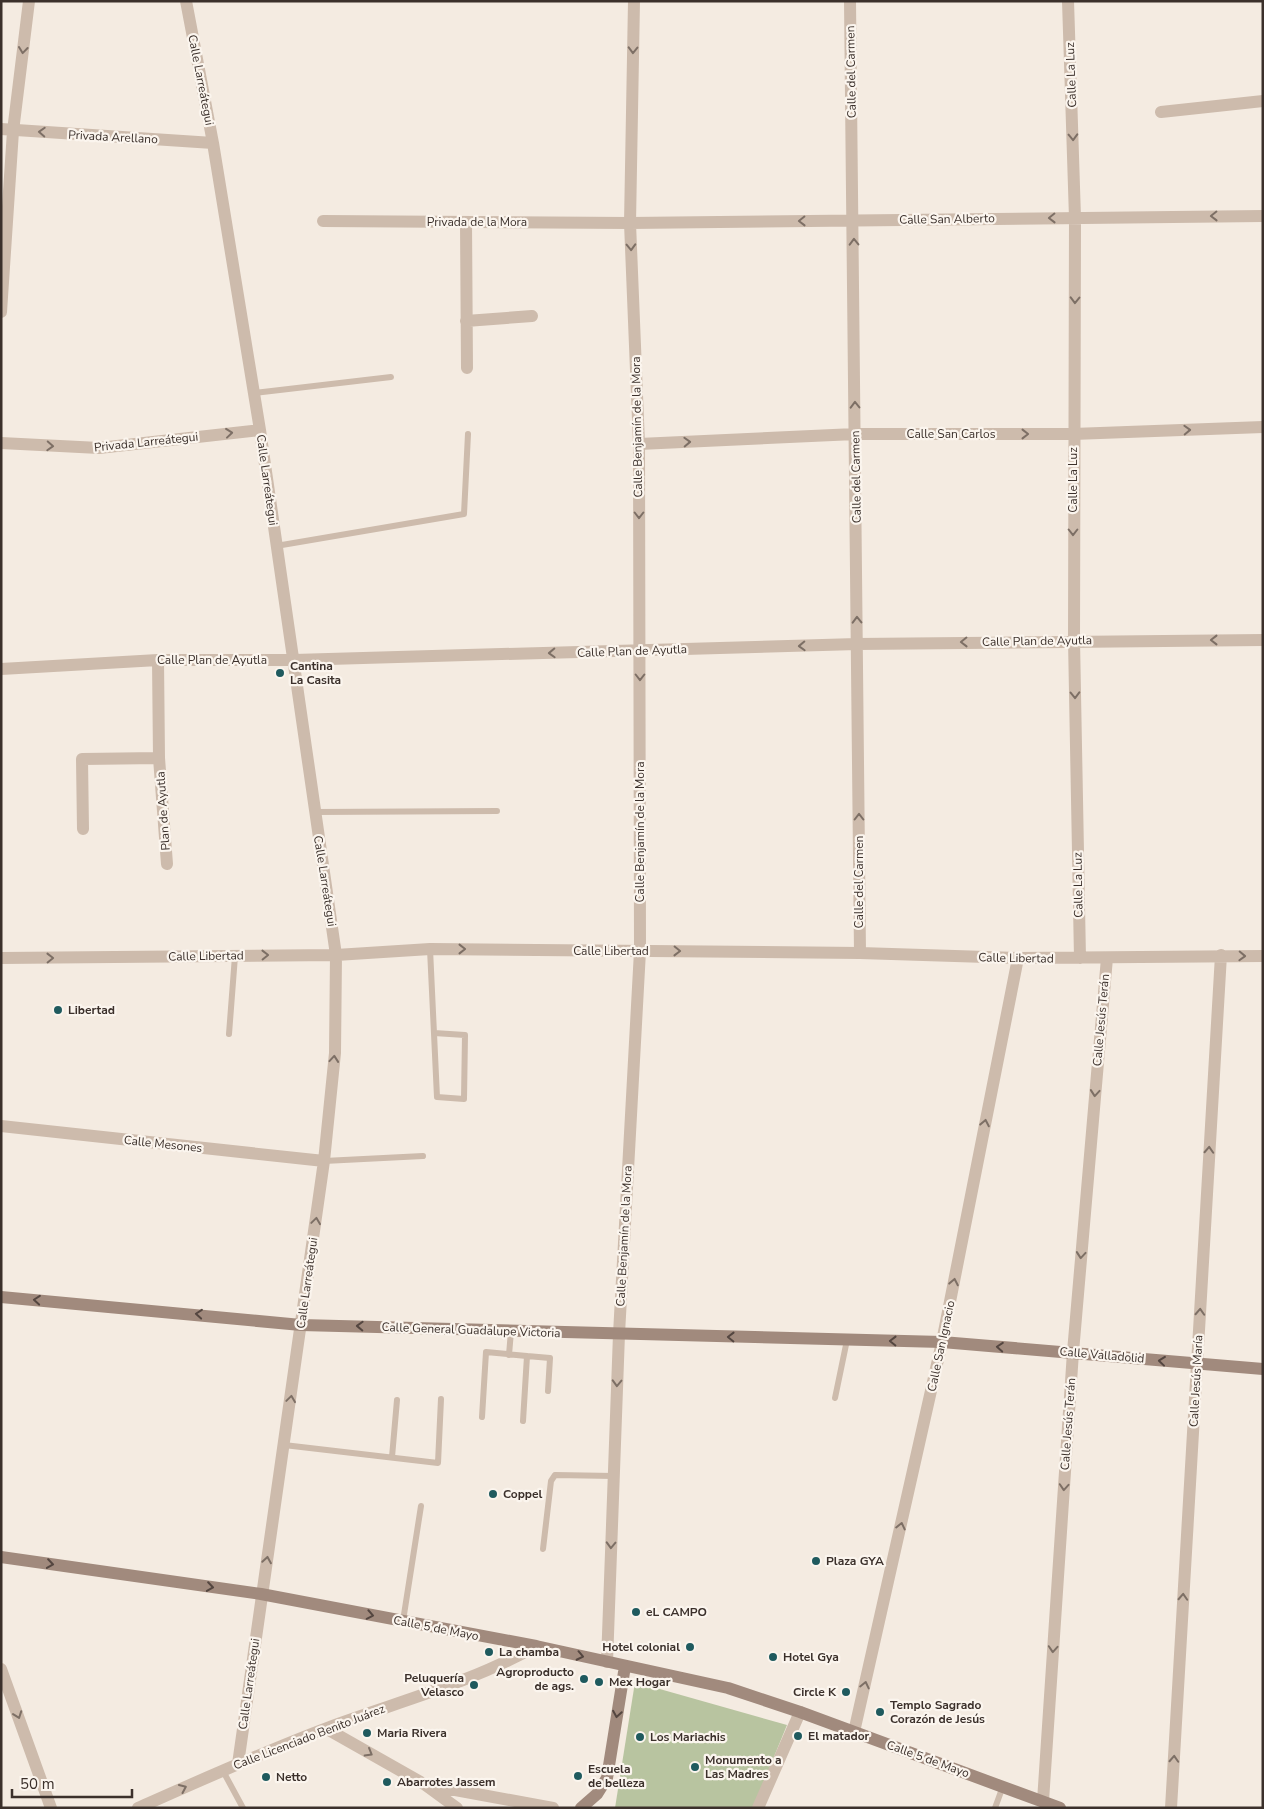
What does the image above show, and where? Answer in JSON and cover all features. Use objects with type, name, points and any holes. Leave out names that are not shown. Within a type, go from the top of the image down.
[{"type":"street","points":[[1,312],[7,130],[29,1]]},
{"type":"street","name":"Calle Larreátegui","points":[[186,1],[213,143],[260,430],[336,954],[335,1053],[324,1161],[238,1764]]},
{"type":"street","name":"Calle Benjamín de la Mora","points":[[607,1662],[619,1334],[640,951],[639,444],[630,223],[634,1]]},
{"type":"street","name":"Calle del Carmen","points":[[850,1],[860,953]]},
{"type":"street","name":"Calle La Luz","points":[[1068,1],[1075,218],[1074,640],[1080,958]]},
{"type":"street","points":[[1161,112],[1263,100]]},
{"type":"street","name":"Privada Arellano","points":[[7,130],[213,143]]},
{"type":"street","name":"Calle San Alberto","points":[[630,223],[1263,216]]},
{"type":"street","name":"Privada de la Mora","points":[[322,221],[630,223]]},
{"type":"street","points":[[466,222],[467,368]]},
{"type":"street","points":[[466,321],[532,316]]},
{"type":"street","name":"Calle San Carlos","points":[[639,444],[856,434],[1073,434],[1263,427]]},
{"type":"street","name":"Privada Larreátegui","points":[[1,443],[99,448],[260,430]]},
{"type":"street","name":"Calle Plan de Ayutla","points":[[1,669],[158,660],[294,660],[857,644],[1074,640],[1263,640]]},
{"type":"street","name":"Plan de Ayutla","points":[[158,660],[159,758],[167,864]]},
{"type":"street","name":"Plan de Ayutla","points":[[83,829],[82,759],[159,758]]},
{"type":"street","name":"Calle Libertad","points":[[1,958],[336,954],[430,949],[860,953],[1018,958],[1221,955]]},
{"type":"street","points":[[1221,955],[1263,956]]},
{"type":"street","name":"Calle Jesús María","points":[[1171,1808],[1221,955]]},
{"type":"street","name":"Calle San Ignacio","points":[[854,1732],[942,1342],[1018,958]]},
{"type":"street","name":"Calle Jesús Terán","points":[[1043,1801],[1072,1352],[1107,958]]},
{"type":"street","name":"Calle Mesones","points":[[1,1126],[324,1161]]},
{"type":"street","name":"Calle General Guadalupe Victoria","points":[[1,1297],[301,1325],[942,1342]]},
{"type":"street","name":"Calle Valladolid","points":[[942,1342],[1263,1369]]},
{"type":"street","name":"Calle 5 de Mayo","points":[[1,1558],[261,1594],[536,1646],[728,1688],[800,1712],[1060,1808]]},
{"type":"street","name":"Calle Licenciado Benito Juárez","points":[[138,1808],[238,1764],[327,1729],[502,1666],[536,1646]]},
{"type":"street","points":[[581,1808],[598,1794],[607,1778],[625,1666]]},
{"type":"street","points":[[1,1669],[51,1808]]},
{"type":"street","points":[[758,1808],[800,1712]]},
{"type":"street","points":[[327,1729],[424,1784],[457,1808]]},
{"type":"street","points":[[424,1784],[553,1808]]},
{"type":"lane","points":[[254,394],[391,377]]},
{"type":"lane","points":[[276,546],[464,514],[468,434]]},
{"type":"lane","points":[[315,812],[497,810]]},
{"type":"lane","points":[[430,949],[437,1097],[464,1099],[465,1035],[434,1033]]},
{"type":"lane","points":[[229,1034],[235,956]]},
{"type":"lane","points":[[324,1161],[423,1156]]},
{"type":"lane","points":[[510,1355],[512,1331]]},
{"type":"lane","points":[[835,1398],[847,1340]]},
{"type":"lane","points":[[482,1416],[486,1352],[550,1358],[548,1390]]},
{"type":"lane","points":[[523,1420],[527,1356]]},
{"type":"lane","points":[[284,1445],[438,1462],[441,1399]]},
{"type":"lane","points":[[392,1457],[397,1400]]},
{"type":"lane","points":[[543,1549],[551,1480],[555,1474],[614,1476]]},
{"type":"lane","points":[[403,1621],[421,1506]]},
{"type":"lane","points":[[223,1771],[243,1808]]},
{"type":"lane","points":[[995,1808],[1003,1786]]},
{"type":"green space","points":[[635,1682],[787,1725],[753,1808],[615,1808]]},
{"type":"place","name":"Cantina La Casita","points":[[280,673]]},
{"type":"place","name":"Libertad","points":[[58,1010]]},
{"type":"place","name":"Coppel","points":[[493,1494]]},
{"type":"place","name":"Plaza GYA","points":[[816,1561]]},
{"type":"place","name":"eL CAMPO","points":[[636,1612]]},
{"type":"place","name":"Hotel colonial","points":[[690,1647]]},
{"type":"place","name":"La chamba","points":[[489,1652]]},
{"type":"place","name":"Hotel Gya","points":[[773,1657]]},
{"type":"place","name":"Agroproducto de ags.","points":[[584,1679]]},
{"type":"place","name":"Mex Hogar","points":[[599,1682]]},
{"type":"place","name":"Peluquería Velasco","points":[[474,1685]]},
{"type":"place","name":"Circle K","points":[[846,1692]]},
{"type":"place","name":"Templo Sagrado Corazón de Jesús","points":[[880,1712]]},
{"type":"place","name":"Maria Rivera","points":[[367,1733]]},
{"type":"place","name":"El matador","points":[[798,1736]]},
{"type":"place","name":"Los Mariachis","points":[[640,1737]]},
{"type":"place","name":"Monumento a Las Madres","points":[[695,1767]]},
{"type":"place","name":"Escuela de belleza","points":[[578,1776]]},
{"type":"place","name":"Netto","points":[[266,1777]]},
{"type":"place","name":"Abarrotes Jassem","points":[[387,1782]]}]
